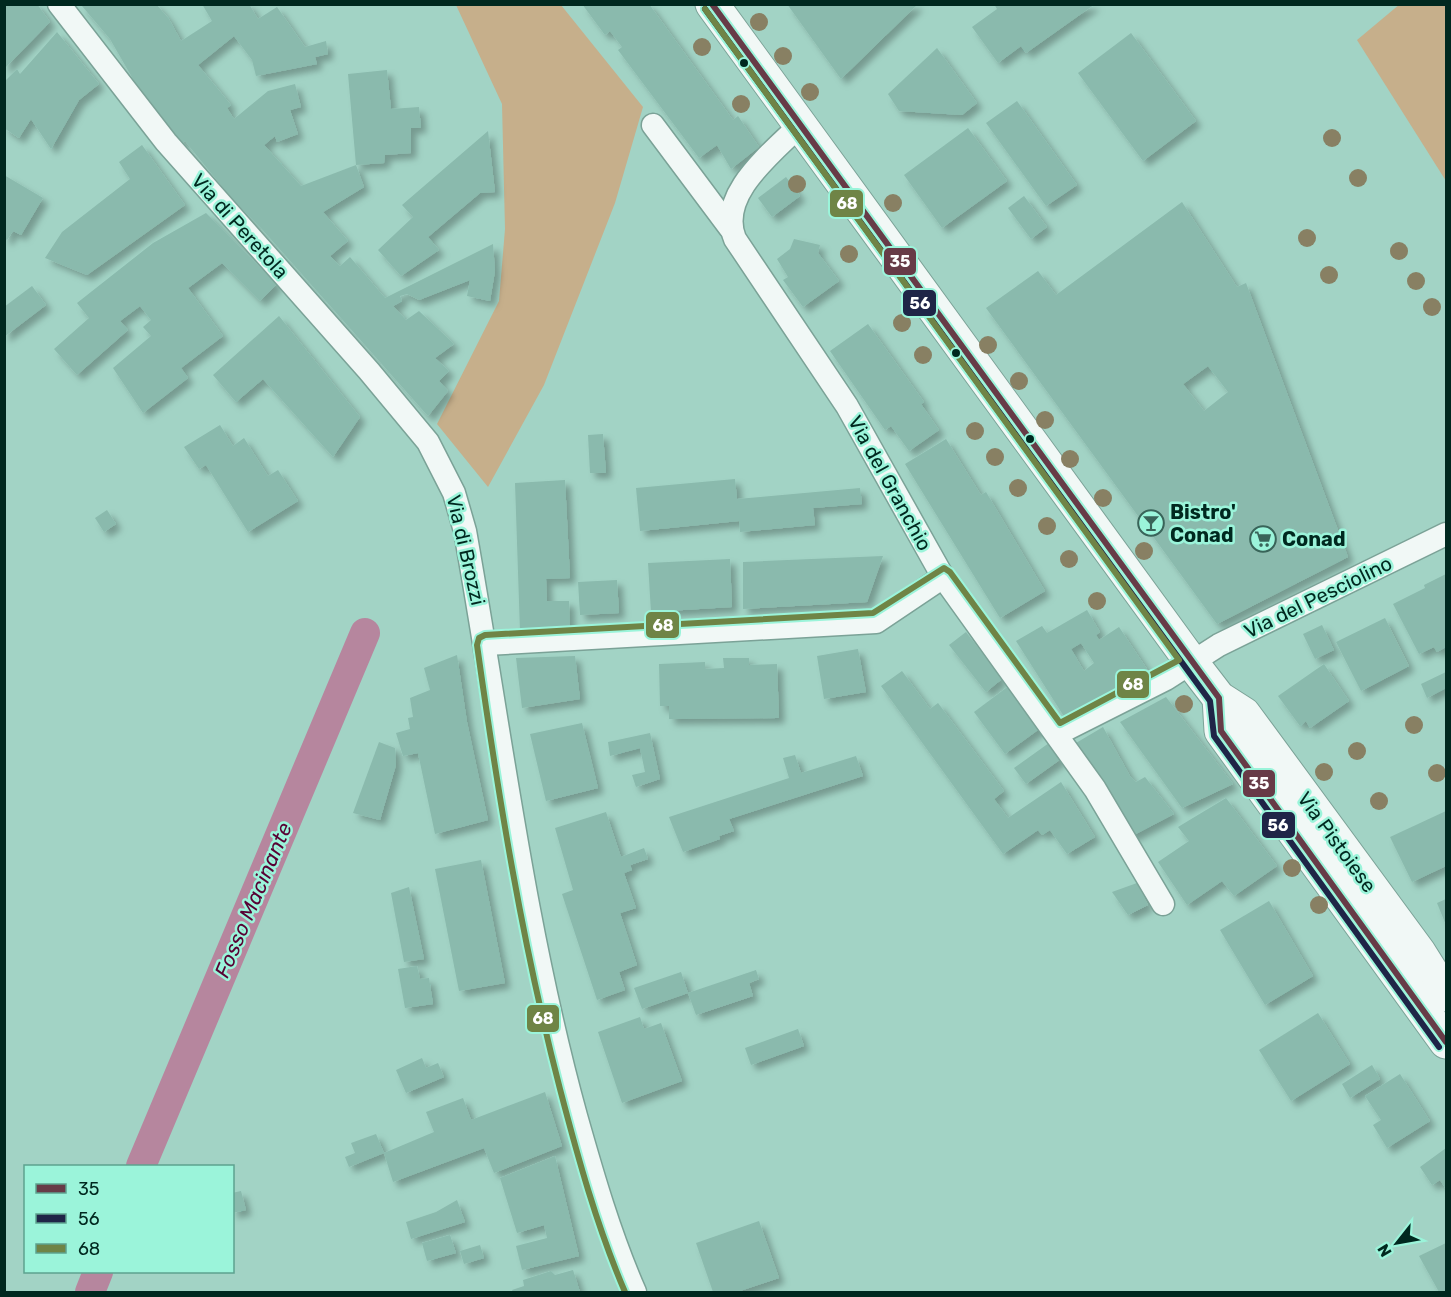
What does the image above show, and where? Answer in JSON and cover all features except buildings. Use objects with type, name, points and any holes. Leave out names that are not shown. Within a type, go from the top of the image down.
[{"type":"main road","name":"Via Pistoiese","points":[[712,4],[1191,663],[1219,698],[1244,714],[1419,952],[1446,995]]},
{"type":"main road","name":"Via Pistoiese","points":[[1219,698],[1221,731],[1446,1042]]},
{"type":"street","name":"Via di Peretola","points":[[59,4],[166,142],[369,370],[428,442]]},
{"type":"street","name":"Via del Granchio","points":[[653,125],[730,228],[748,262],[847,406],[943,577],[1095,789],[1163,904]]},
{"type":"street","points":[[730,228],[730,213],[740,193],[760,166],[799,126]]},
{"type":"street","name":"Via di Brozzi","points":[[428,442],[448,479],[460,511],[486,644],[519,860],[551,1026],[598,1194],[613,1241],[635,1293]]},
{"type":"street","name":"Via del Pesciolino","points":[[1191,663],[1219,645],[1446,534]]},
{"type":"street","points":[[486,644],[876,622],[943,577]]},
{"type":"street","points":[[1057,734],[1166,679],[1191,663]]},
{"type":"shaded area","points":[[1400,4],[1446,5],[1446,181],[1357,40]]},
{"type":"shaded area","points":[[456,5],[561,5],[643,107],[615,203],[544,385],[488,487],[437,424],[499,301],[505,229],[502,104]]},
{"type":"waterway","name":"Fosso Macinante","points":[[141,1165],[365,633]]},
{"type":"waterway","name":"Fosso Macinante","points":[[90,1292],[98,1273]]},
{"type":"transit line","name":"35","points":[[712,4],[1219,698],[1221,731],[1446,1042]]},
{"type":"transit line","name":"56","points":[[705,9],[1210,701],[1214,736],[1439,1047]]},
{"type":"transit line","name":"68","points":[[625,1292],[581,1166],[546,1034],[502,812],[477,645],[479,638],[485,635],[873,613],[944,568],[950,572],[1060,723],[1179,660],[705,9]]},
{"type":"place","name":"Bistro' Conad","points":[[1151,523]]},
{"type":"place","name":"Conad","points":[[1263,539]]}]
